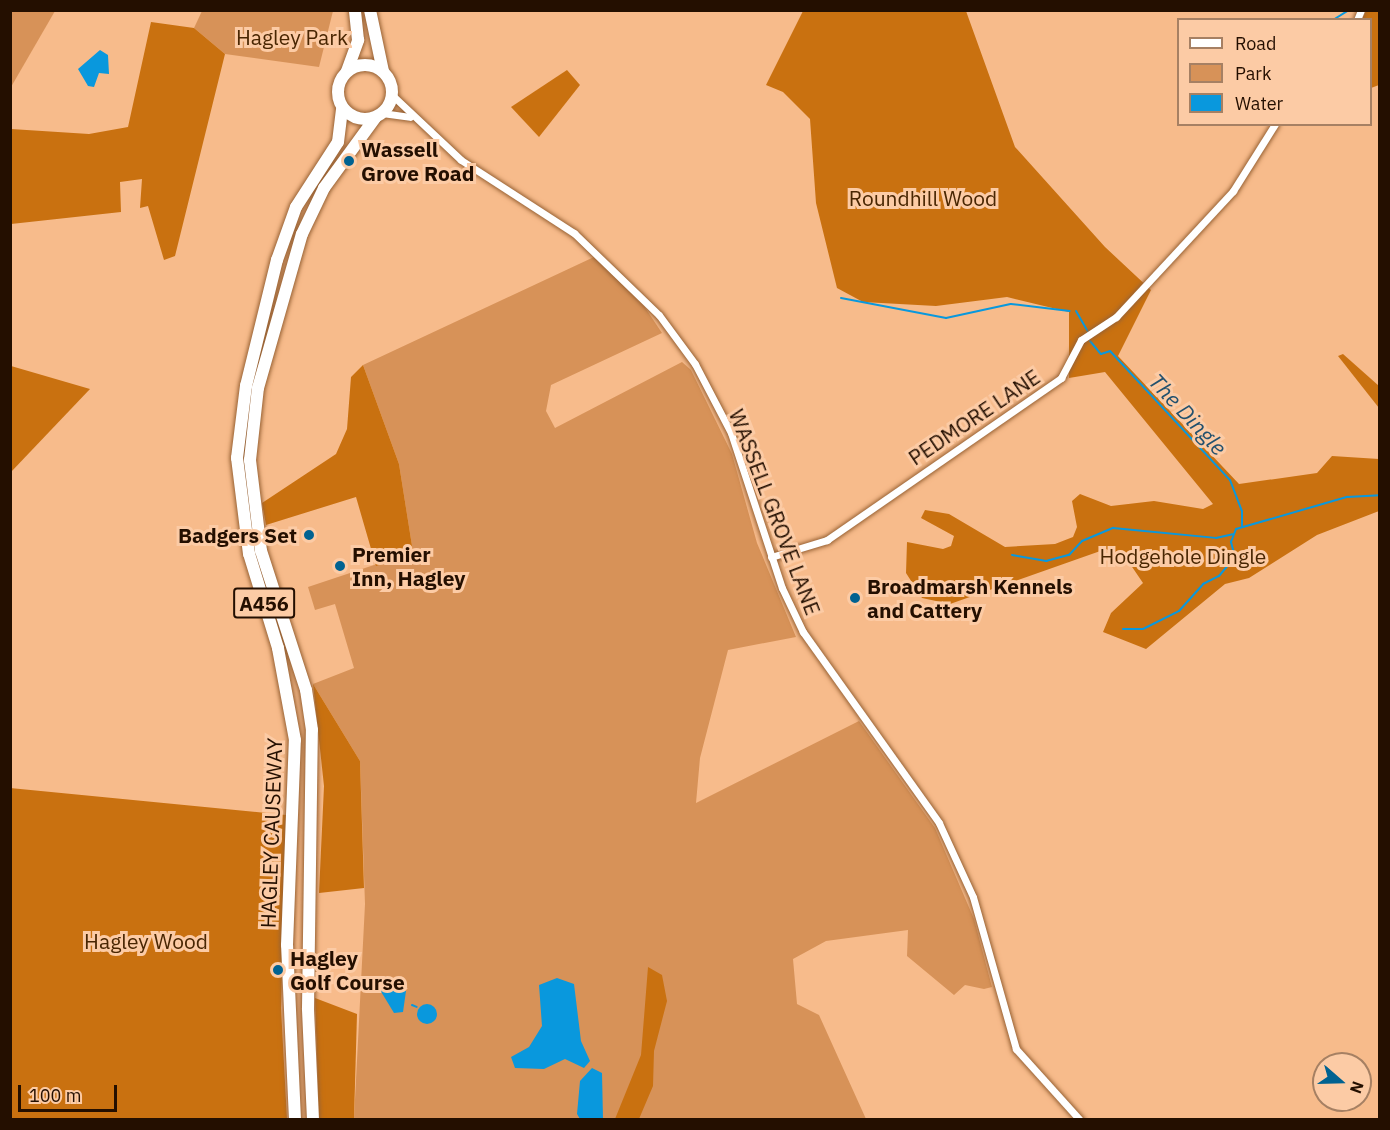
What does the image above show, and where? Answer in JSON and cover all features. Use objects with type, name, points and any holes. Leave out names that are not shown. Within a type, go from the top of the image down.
[{"type":"highway","points":[[355,10],[358,40],[339,87],[342,106],[355,118],[379,116],[391,94],[383,71],[370,10]]},
{"type":"highway","points":[[347,71],[366,63],[383,71]]},
{"type":"highway","name":"HAGLEY CAUSEWAY","points":[[295,1119],[287,945],[295,740],[278,648],[249,554],[237,458],[248,377],[277,260],[296,207],[338,142],[342,106]]},
{"type":"highway","name":"HAGLEY CAUSEWAY","points":[[313,1119],[308,1008],[312,730],[306,690],[261,550],[250,460],[258,388],[302,234],[324,188],[379,116]]},
{"type":"street","name":"WASSELL GROVE LANE","points":[[391,94],[410,117],[461,160],[574,233],[659,315],[695,364],[731,433],[771,557],[803,632],[939,823],[973,897],[1016,1049],[1080,1119]]},
{"type":"street","points":[[379,116],[410,117]]},
{"type":"street","name":"PEDMORE LANE","points":[[771,557],[827,540],[1061,378],[1081,340],[1116,317],[1233,191],[1274,126]]},
{"type":"green space","points":[[10,11],[55,11],[11,87]]},
{"type":"green space","name":"Hagley Park","points":[[202,11],[333,11],[319,67],[225,54],[194,28]]},
{"type":"green space","name":"Roundhill Wood","points":[[803,11],[966,11],[1015,147],[1105,247],[1151,290],[1118,356],[1239,484],[1317,473],[1332,456],[1379,459],[1379,511],[1317,535],[1249,578],[1225,584],[1146,649],[1103,632],[1111,613],[1143,583],[1126,558],[1106,549],[950,604],[922,598],[906,573],[907,542],[943,549],[951,546],[954,536],[921,518],[925,510],[949,514],[1005,547],[1055,544],[1073,537],[1077,527],[1072,501],[1080,494],[1111,506],[1154,501],[1203,509],[1213,504],[1105,372],[1069,378],[1069,312],[1007,297],[936,306],[863,302],[837,288],[816,203],[810,119],[783,92],[766,85]]},
{"type":"green space","points":[[1366,11],[1379,11],[1379,85],[1372,88],[1372,18],[1362,18]]},
{"type":"green space","points":[[151,22],[194,28],[225,54],[175,256],[164,260],[148,206],[140,208],[142,179],[120,182],[121,212],[11,224],[11,129],[89,134],[128,127]]},
{"type":"green space","points":[[567,70],[580,85],[539,137],[511,107]]},
{"type":"green space","points":[[594,257],[644,306],[662,333],[551,385],[546,411],[555,428],[682,362],[691,370],[732,454],[757,543],[796,637],[728,650],[700,758],[696,803],[859,721],[935,828],[974,919],[992,987],[984,989],[965,985],[954,995],[907,956],[908,930],[826,941],[793,959],[797,1004],[819,1015],[866,1119],[354,1119],[365,904],[360,761],[313,684],[354,668],[335,604],[315,610],[308,587],[413,552],[399,464],[363,365]]},
{"type":"green space","points":[[1343,354],[1379,386],[1379,408],[1338,356]]},
{"type":"green space","points":[[363,365],[399,464],[413,552],[376,566],[356,497],[266,525],[262,503],[336,454],[347,429],[351,377]]},
{"type":"green space","points":[[11,366],[90,389],[11,472]]},
{"type":"green space","points":[[313,684],[360,761],[364,888],[319,893],[324,786]]},
{"type":"green space","name":"Hagley Wood","points":[[10,788],[286,815],[281,1008],[287,1119],[11,1119]]},
{"type":"green space","points":[[648,967],[662,975],[667,1001],[654,1051],[653,1086],[639,1119],[615,1119],[641,1055]]},
{"type":"green space","points":[[315,998],[357,1014],[354,1119],[319,1119]]},
{"type":"water","points":[[100,50],[108,55],[109,74],[99,73],[94,87],[88,86],[78,69]]},
{"type":"water","points":[[557,978],[574,984],[581,1041],[590,1061],[584,1068],[565,1059],[544,1069],[515,1068],[511,1057],[529,1047],[542,1026],[539,985]]},
{"type":"water","points":[[377,985],[406,991],[403,1012],[394,1013]]},
{"type":"water","points":[[427,1004],[434,1007],[437,1014],[434,1021],[427,1024],[420,1021],[417,1014],[420,1007]]},
{"type":"water","points":[[592,1068],[602,1073],[603,1119],[580,1119],[577,1114],[580,1081]]},
{"type":"waterway","points":[[1336,18],[1349,10]]},
{"type":"waterway","name":"The Dingle","points":[[841,298],[946,318],[1011,304],[1070,311]]},
{"type":"waterway","name":"The Dingle","points":[[1076,311],[1088,332]]},
{"type":"waterway","name":"The Dingle","points":[[1090,341],[1101,354],[1110,351],[1230,480],[1242,511],[1242,526]]},
{"type":"waterway","name":"The Dingle","points":[[1123,629],[1143,629],[1179,611],[1203,584],[1219,576],[1235,557],[1231,542],[1236,529],[1347,497],[1380,495]]},
{"type":"waterway","points":[[1012,555],[1046,561],[1069,555],[1082,541],[1113,528],[1216,538],[1233,534]]},
{"type":"waterway","points":[[412,1005],[417,1007]]},
{"type":"place","name":"Wassell Grove Road","points":[[349,161]]},
{"type":"place","name":"Badgers Set","points":[[309,535]]},
{"type":"place","name":"Premier Inn, Hagley","points":[[340,566]]},
{"type":"place","name":"Broadmarsh Kennels and Cattery","points":[[855,598]]},
{"type":"place","name":"Hagley Golf Course","points":[[278,970]]},
{"type":"park label","name":"Hodgehole Dingle","points":[[1183,556]]}]
